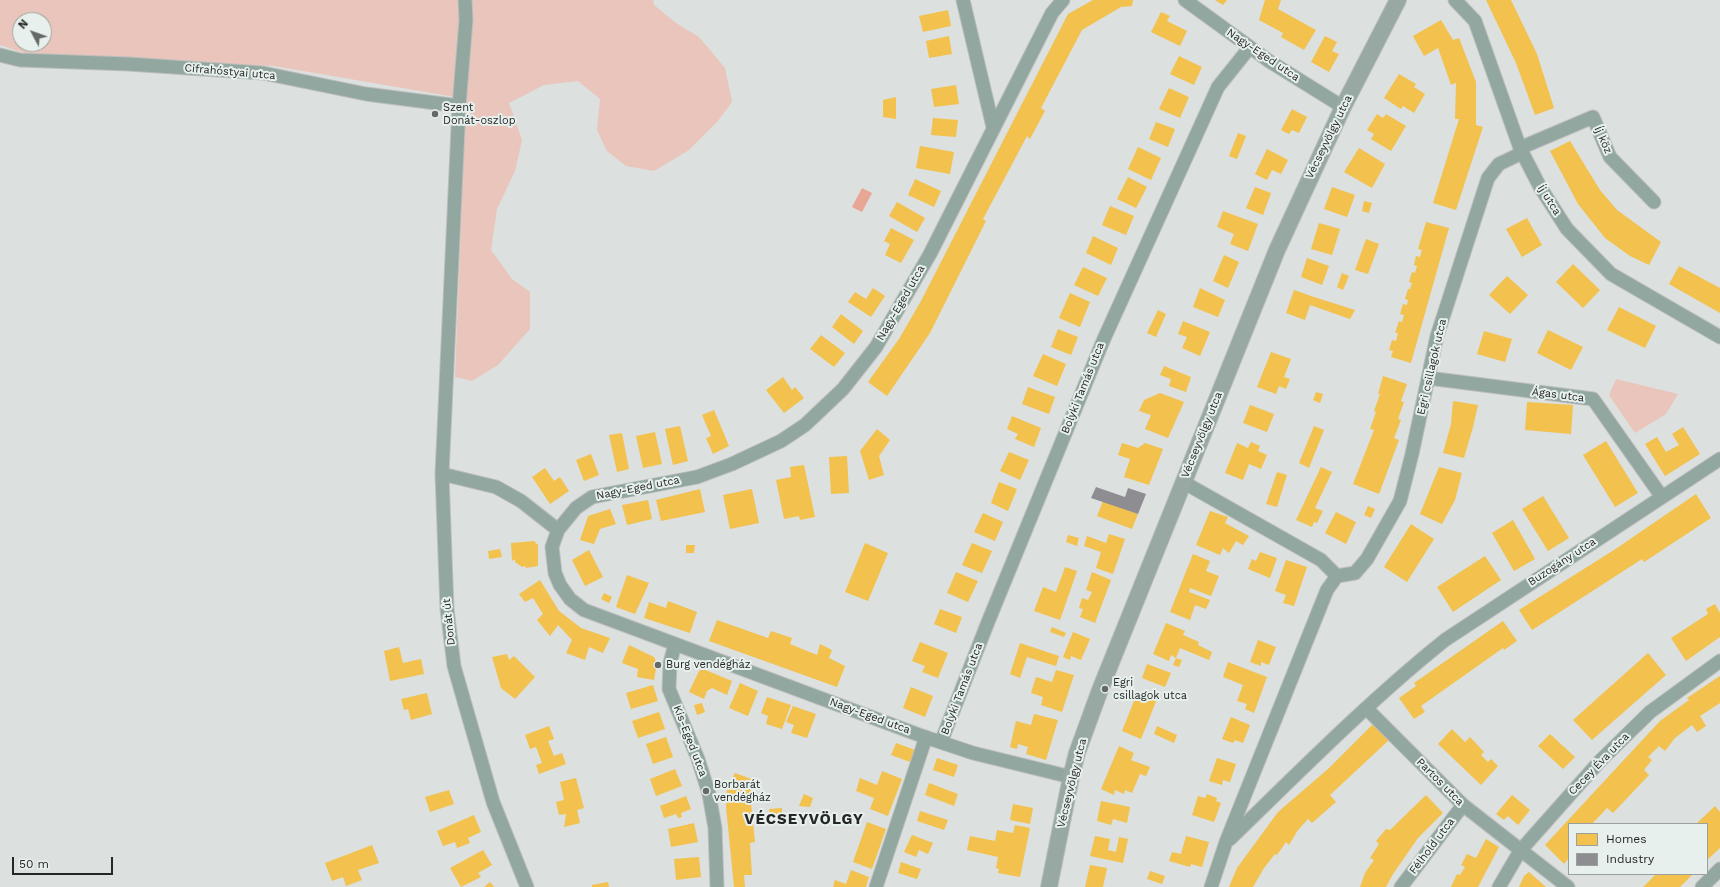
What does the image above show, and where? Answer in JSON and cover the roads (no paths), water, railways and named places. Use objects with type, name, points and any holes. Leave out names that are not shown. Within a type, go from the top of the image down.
[{"type":"main road","name":"Vécseyvölgy utca","points":[[1049,887],[1077,753],[1100,690],[1277,250],[1343,107],[1398,0]]},
{"type":"street","name":"Donát út","points":[[465,0],[466,20],[459,106],[442,474],[446,609],[454,666],[493,802],[527,887]]},
{"type":"street","points":[[963,0],[993,127]]},
{"type":"street","name":"Nagy-Eged utca","points":[[1063,0],[1052,13],[930,254],[876,347],[843,389],[804,425],[781,440],[712,472],[697,477],[592,497],[576,508],[558,530],[552,547],[552,559],[560,586],[570,599],[584,610],[926,737],[993,759],[1071,777]]},
{"type":"street","name":"Nagy-Eged utca","points":[[1185,0],[1269,61],[1343,107]]},
{"type":"street","name":"Íj utca","points":[[1455,0],[1475,21],[1521,151],[1540,187],[1567,229],[1611,274],[1720,337]]},
{"type":"street","name":"Bolyki Tamás utca","points":[[941,742],[988,622],[1106,333],[1218,87],[1250,47]]},
{"type":"street","name":"Cifrahóstyai utca","points":[[0,56],[20,60],[128,64],[263,74],[366,94],[459,106]]},
{"type":"street","name":"Íj köz","points":[[1521,151],[1593,117],[1610,157],[1654,202]]},
{"type":"street","name":"Egri csillagok utca","points":[[1337,576],[1355,573],[1367,559],[1400,501],[1412,454],[1437,336],[1488,178],[1498,164],[1521,151]]},
{"type":"street","name":"Ágas utca","points":[[1428,378],[1593,399],[1662,497]]},
{"type":"street","name":"Buzogány utca","points":[[1366,708],[1408,669],[1444,640],[1720,459]]},
{"type":"street","points":[[442,474],[496,487],[521,501],[558,530]]},
{"type":"street","points":[[1183,482],[1321,560],[1337,576],[1328,590],[1226,842],[1211,887]]},
{"type":"street","name":"Kis-Eged utca","points":[[675,644],[670,663],[669,689],[698,759],[709,794],[715,828],[717,887]]},
{"type":"street","name":"Cecey Éva utca","points":[[1499,887],[1520,851],[1599,762],[1650,712],[1720,661]]},
{"type":"street","points":[[1226,842],[1366,708]]},
{"type":"street","name":"Partos utca","points":[[1366,708],[1463,804],[1520,851],[1568,887]]},
{"type":"street","name":"Bolyki Tamás utca","points":[[876,887],[926,737]]},
{"type":"street","name":"Félhold utca","points":[[1401,887],[1463,804]]},
{"type":"street","points":[[1702,887],[1720,869]]},
{"type":"place","name":"Szent Donát-oszlop","points":[[435,114]]},
{"type":"place","name":"Burg vendégház","points":[[658,665]]},
{"type":"place","name":"Egri csillagok utca","points":[[1105,689]]},
{"type":"place","name":"Borbarát vendégház","points":[[706,791]]},
{"type":"district","name":"VÉCSEYVÖLGY","points":[[804,820]]}]
